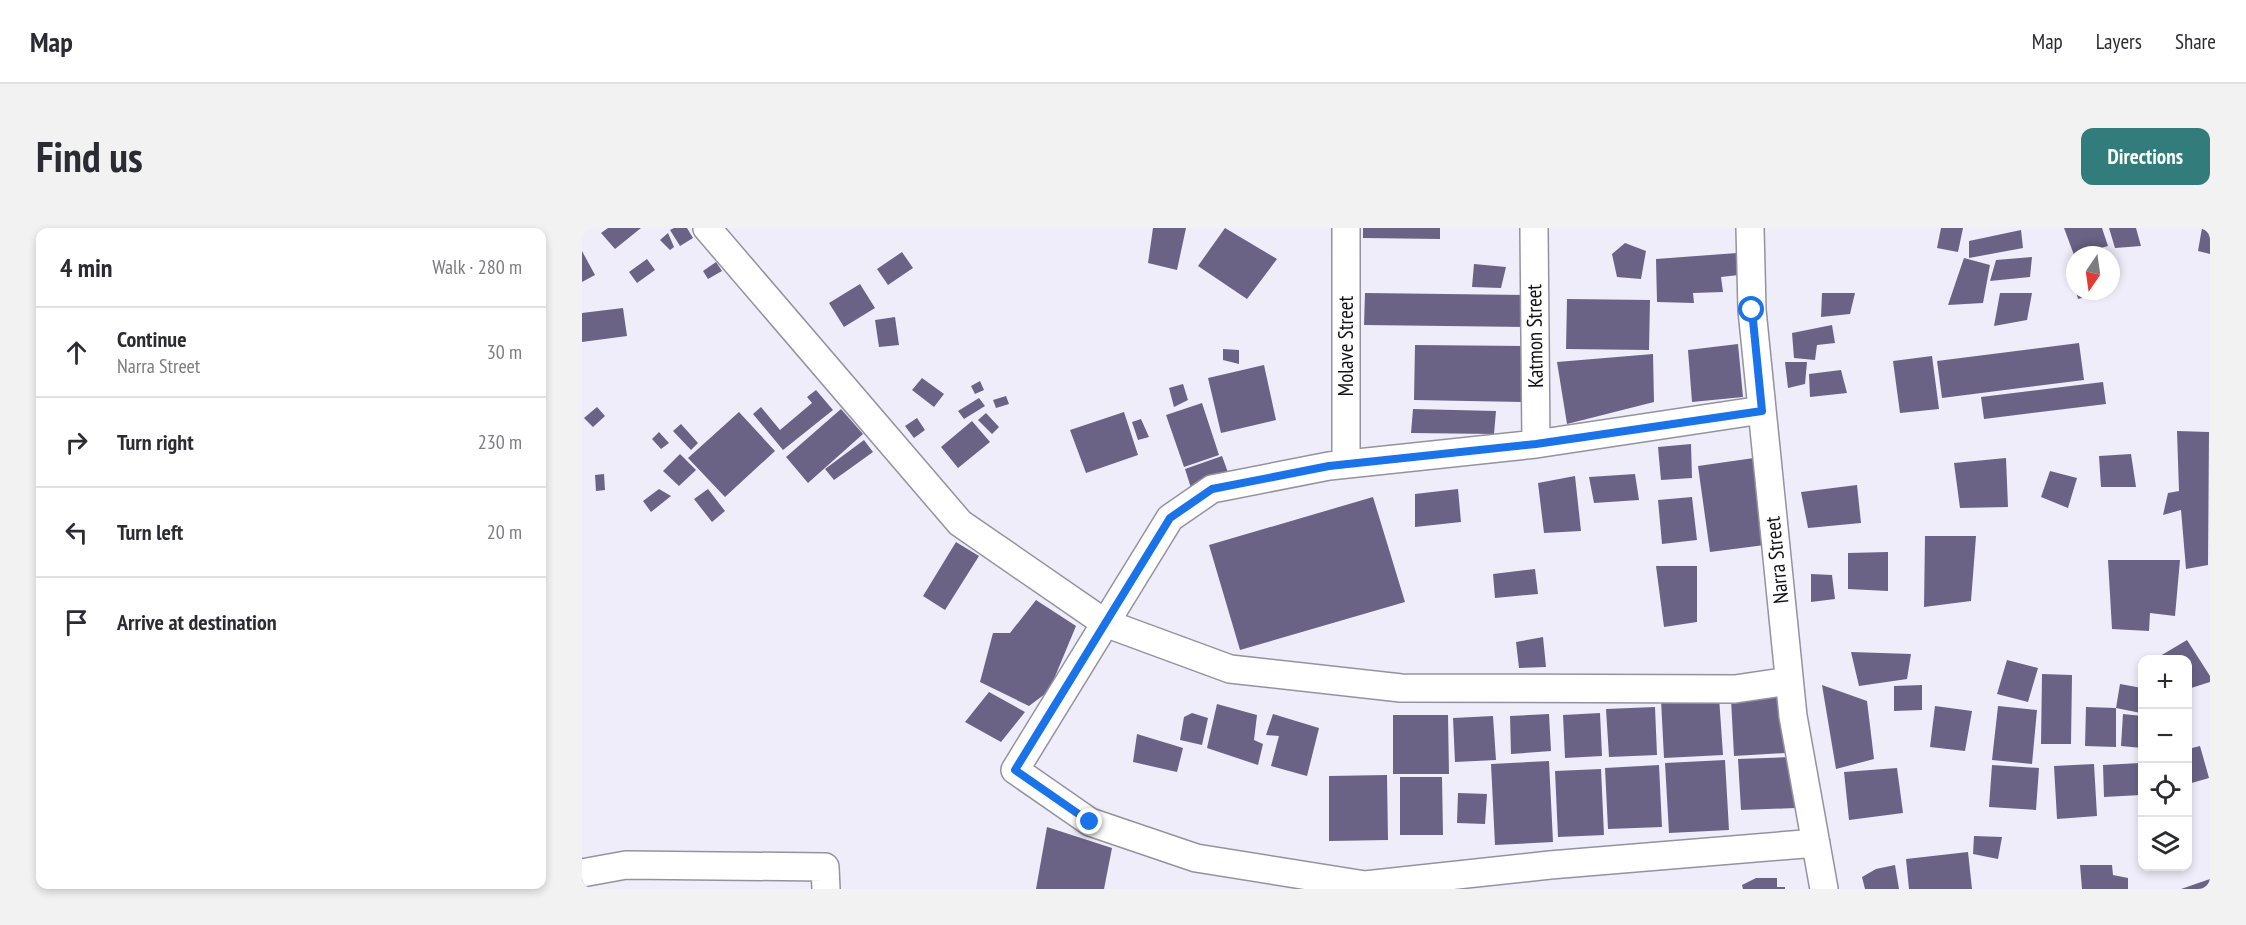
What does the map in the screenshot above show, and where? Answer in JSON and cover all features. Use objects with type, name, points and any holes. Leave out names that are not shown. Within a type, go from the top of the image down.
[{"type":"street","points":[[707,228],[960,523],[1106,623],[1230,669],[1401,688],[1735,689],[1790,681]]},
{"type":"street","name":"Molave Street","points":[[1346,228],[1346,464]]},
{"type":"street","name":"Katmon Street","points":[[1534,228],[1536,444]]},
{"type":"street","name":"Narra Street","points":[[1750,228],[1752,310],[1793,716],[1824,889]]},
{"type":"street","points":[[1762,411],[1536,444],[1346,464],[1212,489],[1170,518],[1015,770],[1090,822],[1196,858],[1365,885],[1550,865],[1816,843]]},
{"type":"street","points":[[582,873],[626,865],[676,877],[825,867],[826,889]]},
{"type":"building","points":[[608,228],[641,228],[615,249],[601,233]]},
{"type":"building","points":[[687,228],[693,238],[680,246],[670,230]]},
{"type":"building","points":[[1153,228],[1186,228],[1177,270],[1148,263]]},
{"type":"building","points":[[1225,228],[1277,259],[1247,299],[1198,266]]},
{"type":"building","points":[[1363,228],[1440,228],[1440,239],[1363,238]]},
{"type":"building","points":[[1941,228],[1963,228],[1958,252],[1937,248]]},
{"type":"building","points":[[2064,228],[2102,228],[2108,246],[2071,246]]},
{"type":"building","points":[[2109,228],[2136,228],[2141,246],[2114,246]]},
{"type":"building","points":[[2202,228],[2210,228],[2210,254],[2198,251]]},
{"type":"building","points":[[2021,230],[2023,248],[1969,258],[1969,241]]},
{"type":"building","points":[[668,233],[674,247],[670,250],[660,240]]},
{"type":"building","points":[[1625,243],[1646,251],[1641,279],[1617,277],[1612,254]]},
{"type":"building","points":[[582,251],[595,275],[582,282]]},
{"type":"building","points":[[902,252],[913,268],[888,285],[877,269]]},
{"type":"building","points":[[1737,253],[1739,275],[1721,277],[1723,292],[1693,293],[1694,303],[1657,302],[1656,259]]},
{"type":"building","points":[[2032,257],[2030,277],[1990,281],[1996,260]]},
{"type":"building","points":[[1964,258],[1990,265],[1983,303],[1948,305]]},
{"type":"building","points":[[647,259],[655,270],[637,283],[629,272]]},
{"type":"building","points":[[716,262],[722,271],[708,279],[703,271]]},
{"type":"building","points":[[1474,264],[1506,267],[1501,288],[1472,287]]},
{"type":"building","points":[[860,284],[875,308],[844,327],[829,303]]},
{"type":"building","points":[[1365,293],[1527,295],[1527,327],[1364,325]]},
{"type":"building","points":[[1822,293],[1855,293],[1850,314],[1821,317]]},
{"type":"building","points":[[2000,293],[2032,293],[2027,320],[1994,326]]},
{"type":"building","points":[[1567,299],[1650,300],[1649,350],[1566,349]]},
{"type":"building","points":[[623,308],[627,336],[582,342],[582,313]]},
{"type":"building","points":[[895,317],[899,345],[879,347],[875,320]]},
{"type":"building","points":[[1832,325],[1835,343],[1817,345],[1815,360],[1794,358],[1792,333]]},
{"type":"building","points":[[2079,343],[2084,380],[1942,398],[1937,361]]},
{"type":"building","points":[[1738,344],[1743,397],[1692,402],[1688,350]]},
{"type":"building","points":[[1415,345],[1524,346],[1523,402],[1414,400]]},
{"type":"building","points":[[1223,349],[1239,350],[1239,364],[1223,360]]},
{"type":"building","points":[[1653,354],[1654,402],[1567,424],[1557,362]]},
{"type":"building","points":[[1932,356],[1939,409],[1900,413],[1893,361]]},
{"type":"building","points":[[1785,362],[1807,362],[1805,384],[1788,388]]},
{"type":"building","points":[[1264,365],[1276,420],[1221,433],[1208,378]]},
{"type":"building","points":[[1841,370],[1847,393],[1810,397],[1809,374]]},
{"type":"building","points":[[922,378],[944,394],[934,407],[912,390]]},
{"type":"building","points":[[980,381],[984,390],[975,394],[971,386]]},
{"type":"building","points":[[2103,382],[2106,404],[1984,419],[1981,397]]},
{"type":"building","points":[[1183,384],[1188,400],[1174,407],[1169,388]]},
{"type":"building","points":[[816,390],[833,410],[783,450],[753,414],[761,407],[780,430],[812,403],[807,397]]},
{"type":"building","points":[[1006,396],[1009,404],[996,408],[993,400]]},
{"type":"building","points":[[979,398],[985,406],[964,419],[958,411]]},
{"type":"building","points":[[1202,403],[1219,455],[1184,467],[1166,415]]},
{"type":"building","points":[[597,407],[605,416],[593,427],[584,418]]},
{"type":"building","points":[[841,409],[863,434],[808,483],[786,457]]},
{"type":"building","points":[[1413,409],[1496,411],[1494,434],[1411,433]]},
{"type":"building","points":[[739,412],[775,451],[725,497],[688,458]]},
{"type":"building","points":[[1124,412],[1138,455],[1086,473],[1070,430]]},
{"type":"building","points":[[986,413],[999,427],[992,434],[978,420]]},
{"type":"building","points":[[917,418],[925,430],[914,438],[905,426]]},
{"type":"building","points":[[1141,419],[1149,437],[1138,440],[1132,422]]},
{"type":"building","points":[[972,421],[990,442],[958,468],[941,447]]},
{"type":"building","points":[[681,424],[698,443],[691,450],[673,431]]},
{"type":"building","points":[[2177,431],[2209,432],[2208,565],[2186,569],[2181,510],[2163,515],[2168,493],[2179,491]]},
{"type":"building","points":[[659,432],[669,443],[661,449],[652,439]]},
{"type":"building","points":[[864,440],[873,452],[834,480],[825,469]]},
{"type":"building","points":[[1691,444],[1692,478],[1661,480],[1658,447]]},
{"type":"building","points":[[680,454],[696,470],[679,486],[663,471]]},
{"type":"building","points":[[2131,454],[2136,487],[2101,487],[2099,456]]},
{"type":"building","points":[[1222,456],[1230,478],[1192,491],[1185,469]]},
{"type":"building","points":[[1754,458],[1765,545],[1710,552],[1698,466]]},
{"type":"building","points":[[2006,458],[2008,507],[1960,508],[1954,463]]},
{"type":"building","points":[[2050,471],[2077,478],[2068,508],[2041,497]]},
{"type":"building","points":[[604,474],[605,490],[596,491],[595,475]]},
{"type":"building","points":[[1635,474],[1639,500],[1594,503],[1589,477]]},
{"type":"building","points":[[1575,476],[1581,531],[1544,533],[1538,483]]},
{"type":"building","points":[[1857,485],[1861,523],[1808,528],[1801,492]]},
{"type":"building","points":[[659,489],[671,496],[651,512],[643,501]]},
{"type":"building","points":[[708,489],[725,511],[712,522],[694,499]]},
{"type":"building","points":[[1458,489],[1461,522],[1415,527],[1415,494]]},
{"type":"building","points":[[1373,497],[1405,602],[1240,650],[1209,545]]},
{"type":"building","points":[[1692,497],[1697,540],[1662,544],[1658,500]]},
{"type":"building","points":[[1925,536],[1976,536],[1971,601],[1924,607]]},
{"type":"building","points":[[956,542],[979,556],[945,610],[923,596]]},
{"type":"building","points":[[1888,552],[1888,591],[1848,589],[1848,553]]},
{"type":"building","points":[[2108,560],[2180,560],[2175,616],[2150,613],[2149,631],[2112,629]]},
{"type":"building","points":[[1656,566],[1697,566],[1697,622],[1664,627]]},
{"type":"building","points":[[1535,569],[1538,594],[1495,598],[1493,574]]},
{"type":"building","points":[[1811,574],[1832,575],[1835,599],[1811,602]]},
{"type":"building","points":[[1036,600],[1076,626],[1049,691],[1029,706],[980,682],[993,633],[1010,633]]},
{"type":"building","points":[[1543,637],[1546,667],[1519,668],[1516,642]]},
{"type":"building","points":[[2187,640],[2210,676],[2210,682],[2192,688],[2192,655],[2162,655]]},
{"type":"building","points":[[1851,652],[1911,654],[1907,679],[1859,686]]},
{"type":"building","points":[[2007,660],[2038,668],[2028,702],[1997,694]]},
{"type":"building","points":[[2042,674],[2072,675],[2071,744],[2041,744]]},
{"type":"building","points":[[2120,684],[2138,687],[2138,712],[2116,708]]},
{"type":"building","points":[[1822,685],[1867,701],[1874,759],[1836,769]]},
{"type":"building","points":[[1922,685],[1922,710],[1894,711],[1894,686]]},
{"type":"building","points":[[989,692],[1025,712],[1001,742],[965,722]]},
{"type":"building","points":[[1719,697],[1723,755],[1664,758],[1661,700]]},
{"type":"building","points":[[1782,697],[1785,753],[1734,756],[1731,699]]},
{"type":"building","points":[[1217,704],[1257,715],[1254,740],[1263,744],[1258,765],[1207,748]]},
{"type":"building","points":[[1935,706],[1972,711],[1965,751],[1930,747]]},
{"type":"building","points":[[1998,706],[2037,710],[2032,764],[1992,760]]},
{"type":"building","points":[[1655,707],[1657,755],[1609,757],[1606,709]]},
{"type":"building","points":[[2086,707],[2116,708],[2116,747],[2085,746]]},
{"type":"building","points":[[1192,713],[1208,718],[1202,745],[1180,740],[1184,717]]},
{"type":"building","points":[[1600,713],[1602,756],[1565,758],[1563,715]]},
{"type":"building","points":[[1273,714],[1319,728],[1307,776],[1271,766],[1279,736],[1266,735]]},
{"type":"building","points":[[1549,714],[1551,751],[1511,754],[1510,716]]},
{"type":"building","points":[[2123,714],[2138,716],[2138,748],[2121,746]]},
{"type":"building","points":[[1393,715],[1448,715],[1449,774],[1393,774]]},
{"type":"building","points":[[1493,716],[1496,760],[1455,762],[1453,718]]},
{"type":"building","points":[[1137,734],[1183,748],[1177,772],[1133,762]]},
{"type":"building","points":[[2200,746],[2209,778],[2192,783],[2192,763],[2192,748]]},
{"type":"building","points":[[1792,757],[1795,808],[1741,810],[1738,759]]},
{"type":"building","points":[[1725,760],[1729,830],[1669,833],[1665,763]]},
{"type":"building","points":[[1549,761],[1553,842],[1495,845],[1491,764]]},
{"type":"building","points":[[2138,763],[2138,795],[2104,797],[2103,765]]},
{"type":"building","points":[[2094,764],[2097,816],[2057,819],[2054,766]]},
{"type":"building","points":[[1659,765],[1662,827],[1608,829],[1605,768]]},
{"type":"building","points":[[1992,765],[2039,768],[2036,810],[1989,807]]},
{"type":"building","points":[[1897,768],[1903,813],[1849,820],[1844,772]]},
{"type":"building","points":[[1601,769],[1604,835],[1558,837],[1555,771]]},
{"type":"building","points":[[1387,775],[1388,840],[1329,841],[1329,776]]},
{"type":"building","points":[[1400,777],[1442,777],[1443,835],[1400,835]]},
{"type":"building","points":[[1458,793],[1487,794],[1485,824],[1457,823]]},
{"type":"building","points":[[1047,827],[1112,848],[1104,889],[1036,889]]},
{"type":"building","points":[[1974,836],[2002,837],[1998,859],[1973,854]]},
{"type":"building","points":[[1968,852],[1972,889],[1909,889],[1906,859]]},
{"type":"building","points":[[1895,865],[1899,889],[1865,889],[1862,877],[1876,869]]},
{"type":"building","points":[[2080,865],[2112,865],[2113,875],[2128,878],[2128,889],[2082,889]]},
{"type":"building","points":[[1756,878],[1777,878],[1777,887],[1785,887],[1785,889],[1743,889],[1742,885]]},
{"type":"building","points":[[2210,879],[2210,889],[2181,889]]},
{"type":"route","points":[[1090,822],[1015,770],[1170,518],[1212,489],[1329,466],[1536,444],[1762,411],[1752,310]]}]
